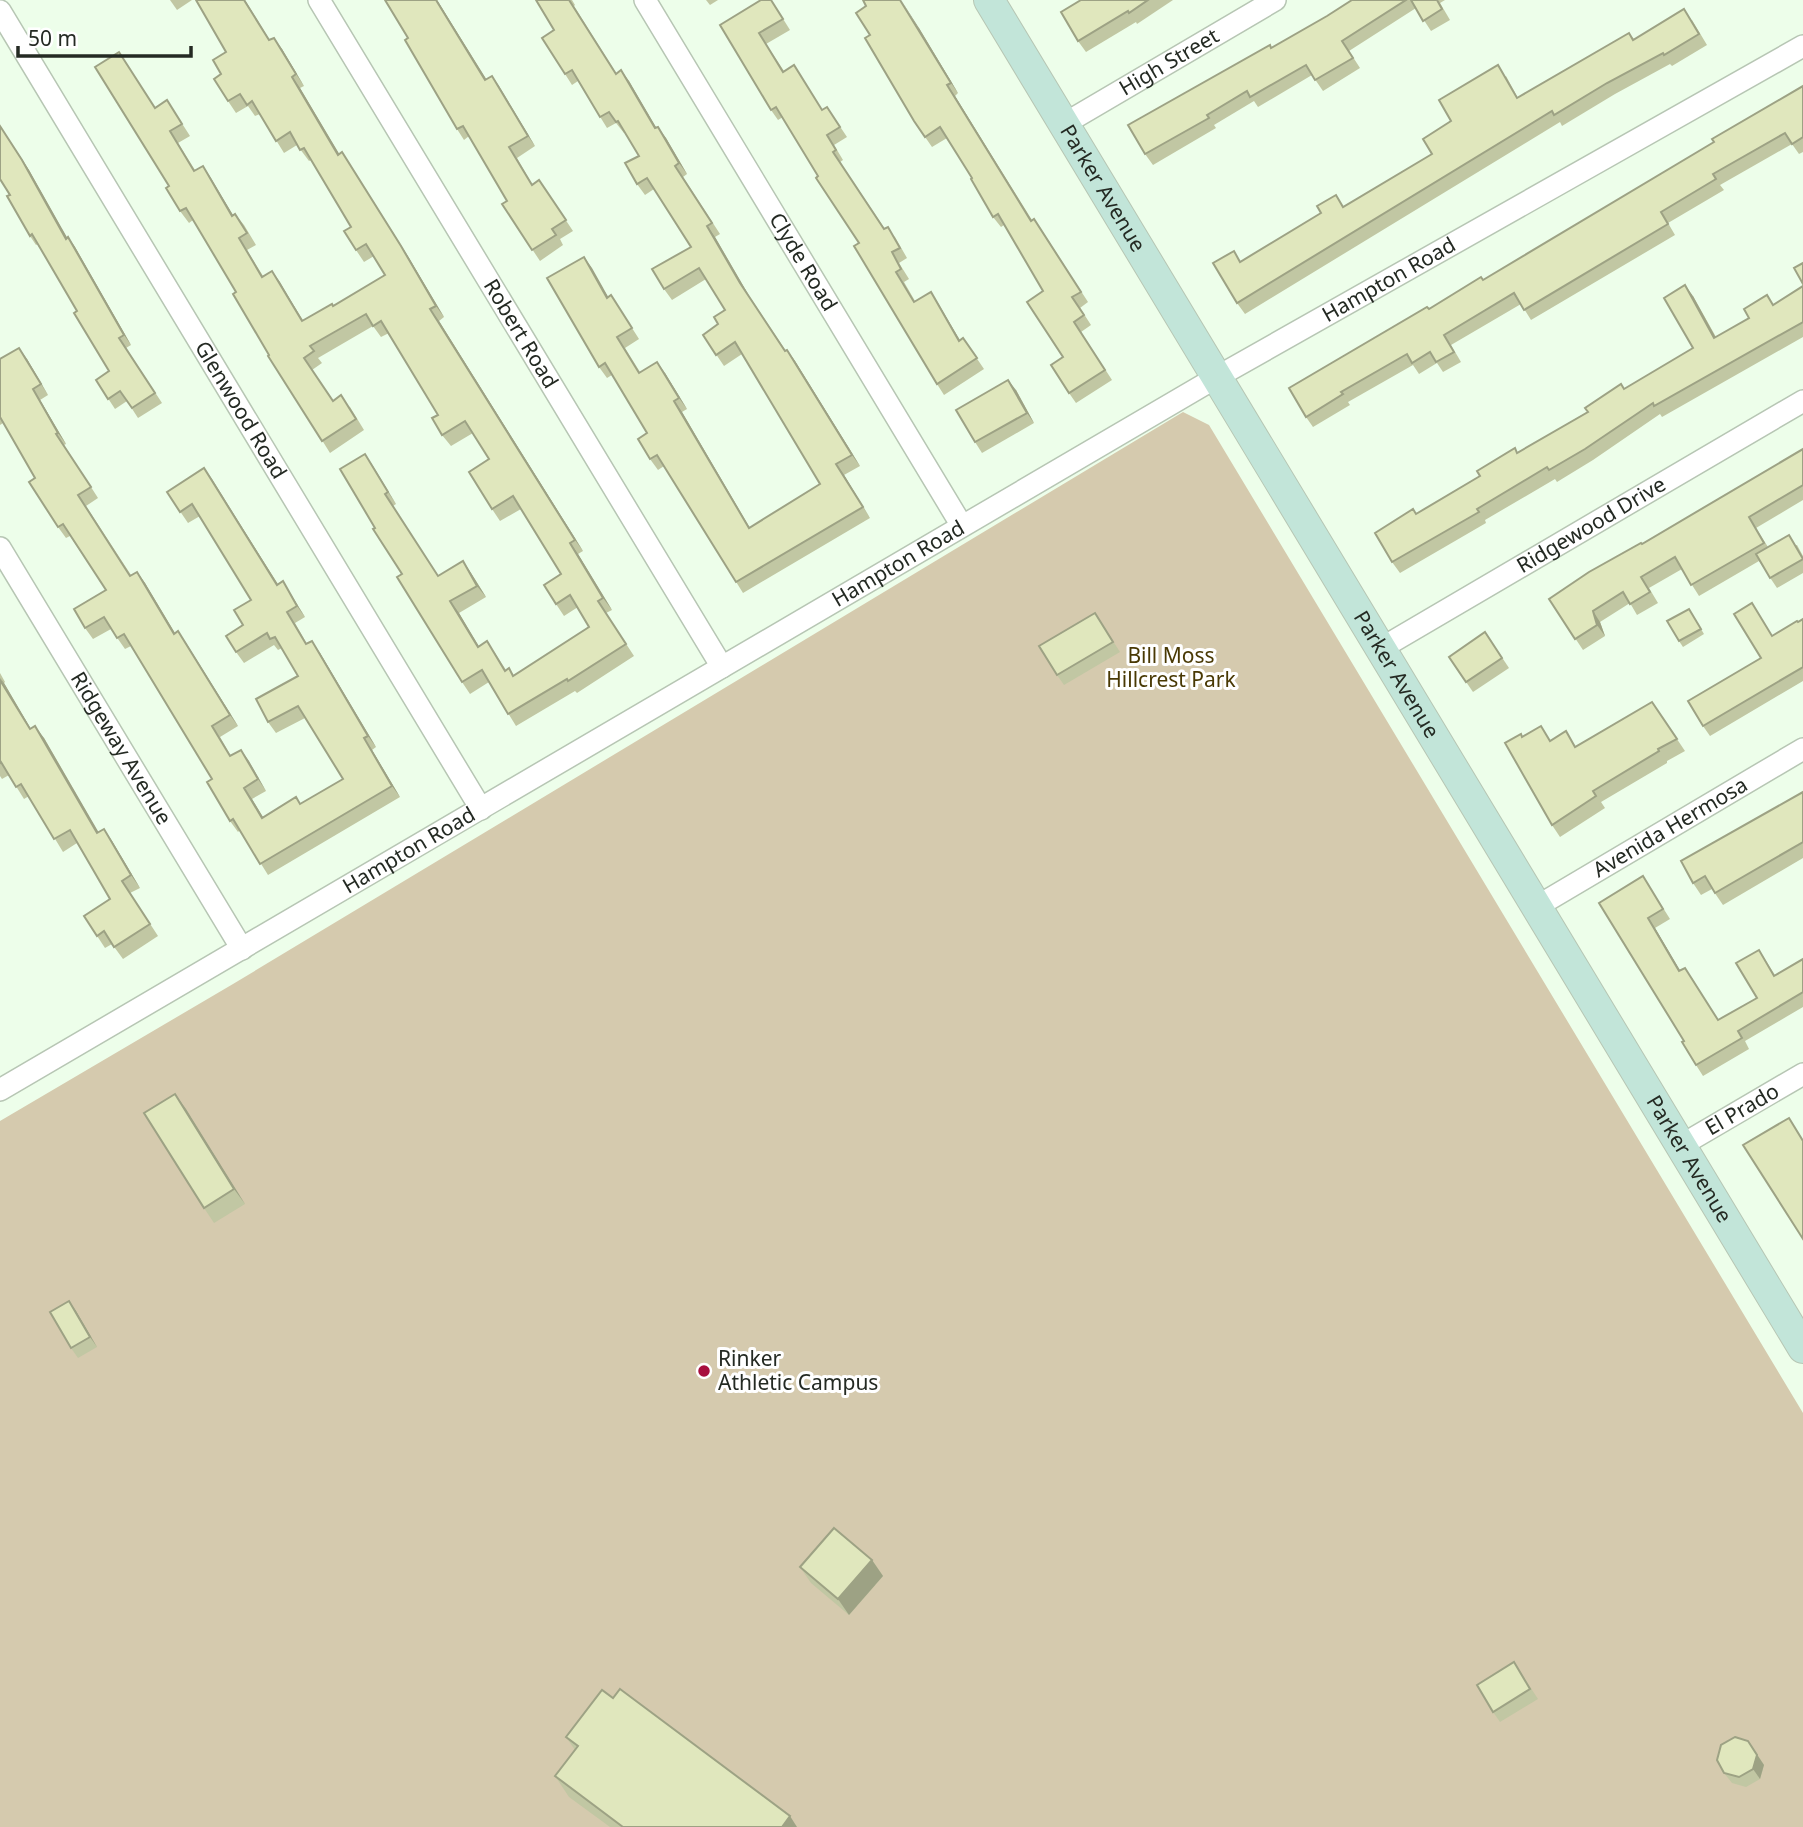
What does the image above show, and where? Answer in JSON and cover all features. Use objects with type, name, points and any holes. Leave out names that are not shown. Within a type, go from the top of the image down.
[{"type":"street","points":[[0,10],[16,0]]},
{"type":"street","name":"Robert Road","points":[[319,0],[722,667]]},
{"type":"street","name":"Clyde Road","points":[[645,0],[962,526]]},
{"type":"street","name":"Parker Avenue","points":[[989,0],[1803,1348]]},
{"type":"street","name":"High Street","points":[[1064,124],[1276,0]]},
{"type":"street","name":"Glenwood Road","points":[[0,10],[481,808]]},
{"type":"street","name":"Hampton Road","points":[[0,1090],[1217,377],[1803,46]]},
{"type":"street","name":"Ridgewood Drive","points":[[1380,649],[1803,401]]},
{"type":"street","name":"Ridgeway Avenue","points":[[0,548],[242,949]]},
{"type":"street","name":"Avenida Hermosa","points":[[1536,907],[1803,749]]},
{"type":"street","name":"El Prado","points":[[1680,1146],[1803,1074]]},
{"type":"green space","name":"Rinker Athletic Campus","points":[[1183,412],[1209,425],[1803,1413],[1803,1827],[0,1827],[0,1121],[233,984]]},
{"type":"building","points":[[196,0],[244,0],[269,40],[274,38],[296,74],[292,77],[338,155],[342,152],[436,306],[430,309],[575,540],[570,543],[603,598],[598,601],[626,644],[568,681],[567,679],[508,714],[482,670],[462,682],[397,577],[402,574],[340,469],[365,454],[388,492],[385,494],[438,576],[463,561],[477,586],[450,601],[478,647],[487,641],[505,671],[509,668],[513,676],[589,627],[570,595],[556,604],[544,585],[561,574],[513,496],[492,509],[469,472],[489,459],[465,421],[442,435],[432,418],[438,415],[381,321],[373,326],[366,314],[310,346],[314,351],[304,358],[333,401],[341,395],[356,419],[322,441],[268,356],[233,294],[236,292],[186,208],[180,211],[166,188],[169,186],[95,67],[119,52],[155,108],[167,100],[182,124],[170,131],[194,171],[203,166],[232,216],[235,214],[247,233],[239,238],[262,277],[272,271],[302,321],[385,275],[366,244],[356,250],[344,231],[351,227],[304,148],[300,150],[290,132],[276,141],[252,101],[247,105],[240,94],[228,101],[214,79],[221,74],[213,60],[226,52]]},
{"type":"building","points":[[385,0],[436,0],[485,80],[492,76],[528,136],[509,147],[532,185],[539,180],[566,220],[552,229],[556,235],[532,250],[502,204],[507,201],[463,126],[457,129]]},
{"type":"building","points":[[536,0],[569,0],[616,74],[621,70],[679,163],[675,166],[712,223],[707,226],[740,283],[785,351],[787,350],[852,455],[836,464],[863,507],[736,582],[657,455],[650,459],[638,439],[647,433],[605,363],[599,367],[547,278],[584,257],[607,298],[611,295],[632,328],[617,337],[639,373],[657,362],[679,398],[674,401],[749,528],[820,484],[735,342],[716,355],[703,335],[718,324],[714,317],[725,310],[699,268],[664,289],[652,269],[691,247],[647,178],[637,184],[625,163],[639,156],[618,121],[616,122],[609,112],[600,117],[572,70],[565,74],[542,38],[554,30]]},
{"type":"building","points":[[761,0],[771,0],[783,19],[759,33],[783,72],[794,65],[822,110],[827,107],[840,127],[827,135],[836,150],[833,152],[884,229],[888,227],[900,248],[892,252],[901,269],[896,272],[914,302],[931,292],[959,341],[963,338],[977,358],[937,384],[854,246],[859,243],[816,178],[818,176],[776,107],[771,110],[720,25]]},
{"type":"building","points":[[863,0],[900,0],[951,83],[947,85],[1031,221],[1034,219],[1081,292],[1072,297],[1084,315],[1074,322],[1105,370],[1069,393],[1051,365],[1063,357],[1027,302],[1043,291],[998,214],[993,217],[940,127],[925,137],[914,121],[865,38],[870,35],[856,13],[866,6]]},
{"type":"building","points":[[1081,0],[1148,0],[1078,41],[1061,12]]},
{"type":"building","points":[[1352,0],[1406,0],[1342,41],[1353,58],[1315,80],[1306,65],[1250,97],[1247,91],[1207,115],[1209,118],[1145,154],[1128,125],[1270,45],[1271,48]]},
{"type":"building","points":[[1411,0],[1437,0],[1442,9],[1423,21]]},
{"type":"building","points":[[1684,9],[1699,34],[1554,115],[1552,111],[1237,303],[1213,263],[1234,251],[1240,262],[1321,213],[1317,206],[1336,195],[1343,207],[1432,154],[1423,139],[1451,121],[1439,100],[1498,65],[1517,98],[1629,33],[1633,40]]},
{"type":"building","points":[[1803,86],[1803,137],[1792,144],[1785,133],[1713,174],[1716,179],[1661,212],[1668,224],[1524,310],[1514,293],[1444,335],[1454,352],[1436,362],[1430,352],[1412,363],[1407,354],[1341,392],[1343,394],[1306,417],[1289,388],[1427,307],[1429,309],[1481,277],[1483,280]]},
{"type":"building","points":[[0,126],[124,335],[119,338],[155,393],[132,408],[120,391],[108,399],[96,380],[109,371],[74,313],[77,311],[7,196],[10,195],[0,179]]},
{"type":"building","points":[[1803,263],[1803,284],[1794,268]]},
{"type":"building","points":[[1685,285],[1714,338],[1749,318],[1744,309],[1767,295],[1773,305],[1803,286],[1803,322],[1654,406],[1653,403],[1585,449],[1549,470],[1547,467],[1477,509],[1479,512],[1392,562],[1375,533],[1413,509],[1416,514],[1480,476],[1477,471],[1515,448],[1517,453],[1588,412],[1585,408],[1621,384],[1624,389],[1693,348],[1664,298]]},
{"type":"building","points":[[19,348],[41,384],[33,389],[58,433],[56,434],[91,487],[78,495],[130,576],[137,572],[174,634],[178,631],[230,715],[212,726],[230,756],[241,750],[258,779],[244,788],[262,818],[296,797],[300,804],[343,779],[298,706],[268,722],[256,699],[298,676],[275,637],[270,639],[267,633],[236,652],[226,636],[243,625],[234,610],[251,600],[192,504],[180,512],[167,492],[204,468],[277,585],[283,581],[297,606],[287,612],[306,644],[312,641],[368,736],[364,738],[392,786],[260,864],[233,819],[230,821],[207,782],[212,779],[124,634],[117,638],[104,617],[85,628],[74,609],[106,590],[63,524],[58,527],[29,482],[35,478],[0,417],[0,359]]},
{"type":"building","points":[[1008,380],[1027,413],[975,442],[956,410]]},
{"type":"building","points":[[1803,449],[1803,485],[1749,517],[1764,543],[1691,585],[1675,557],[1641,577],[1650,592],[1630,604],[1623,592],[1593,611],[1597,625],[1575,639],[1549,599],[1589,572],[1642,544]]},
{"type":"building","points":[[1789,535],[1803,559],[1770,578],[1756,554]]},
{"type":"building","points":[[1752,603],[1772,636],[1803,619],[1803,667],[1703,726],[1688,701],[1761,658],[1734,614]]},
{"type":"building","points":[[1689,609],[1701,629],[1679,641],[1667,621]]},
{"type":"building","points":[[1095,613],[1113,642],[1057,675],[1039,646]]},
{"type":"building","points":[[1485,632],[1502,658],[1466,682],[1449,657]]},
{"type":"building","points":[[0,680],[30,729],[35,726],[97,833],[104,829],[131,875],[122,881],[150,924],[114,947],[104,931],[97,936],[84,916],[110,899],[70,830],[54,839],[21,784],[16,787],[0,763]]},
{"type":"building","points":[[1652,702],[1677,739],[1593,791],[1596,796],[1552,825],[1505,743],[1541,726],[1550,741],[1566,731],[1575,747]]},
{"type":"building","points":[[1803,792],[1803,842],[1715,893],[1705,876],[1693,883],[1681,861]]},
{"type":"building","points":[[1643,876],[1663,909],[1648,918],[1679,971],[1685,968],[1718,1020],[1757,998],[1736,963],[1759,950],[1774,976],[1803,959],[1803,992],[1738,1031],[1742,1038],[1696,1065],[1599,903]]},
{"type":"building","points":[[175,1094],[234,1189],[204,1208],[144,1113]]},
{"type":"building","points":[[1789,1118],[1803,1141],[1803,1239],[1743,1145]]},
{"type":"building","points":[[69,1301],[90,1337],[71,1348],[50,1312]]},
{"type":"building","points":[[834,1528],[872,1560],[838,1599],[800,1567]]},
{"type":"building","points":[[1514,1662],[1530,1689],[1493,1712],[1477,1685]]},
{"type":"building","points":[[620,1689],[790,1816],[782,1827],[623,1827],[555,1776],[578,1746],[566,1737],[602,1690],[613,1698]]},
{"type":"building","points":[[1735,1737],[1748,1741],[1757,1755],[1753,1769],[1739,1777],[1724,1773],[1717,1760],[1721,1745]]},
{"type":"place","name":"Rinker Athletic Campus","points":[[704,1371]]},
{"type":"park label","name":"Bill Moss Hillcrest Park","points":[[1171,668]]}]
